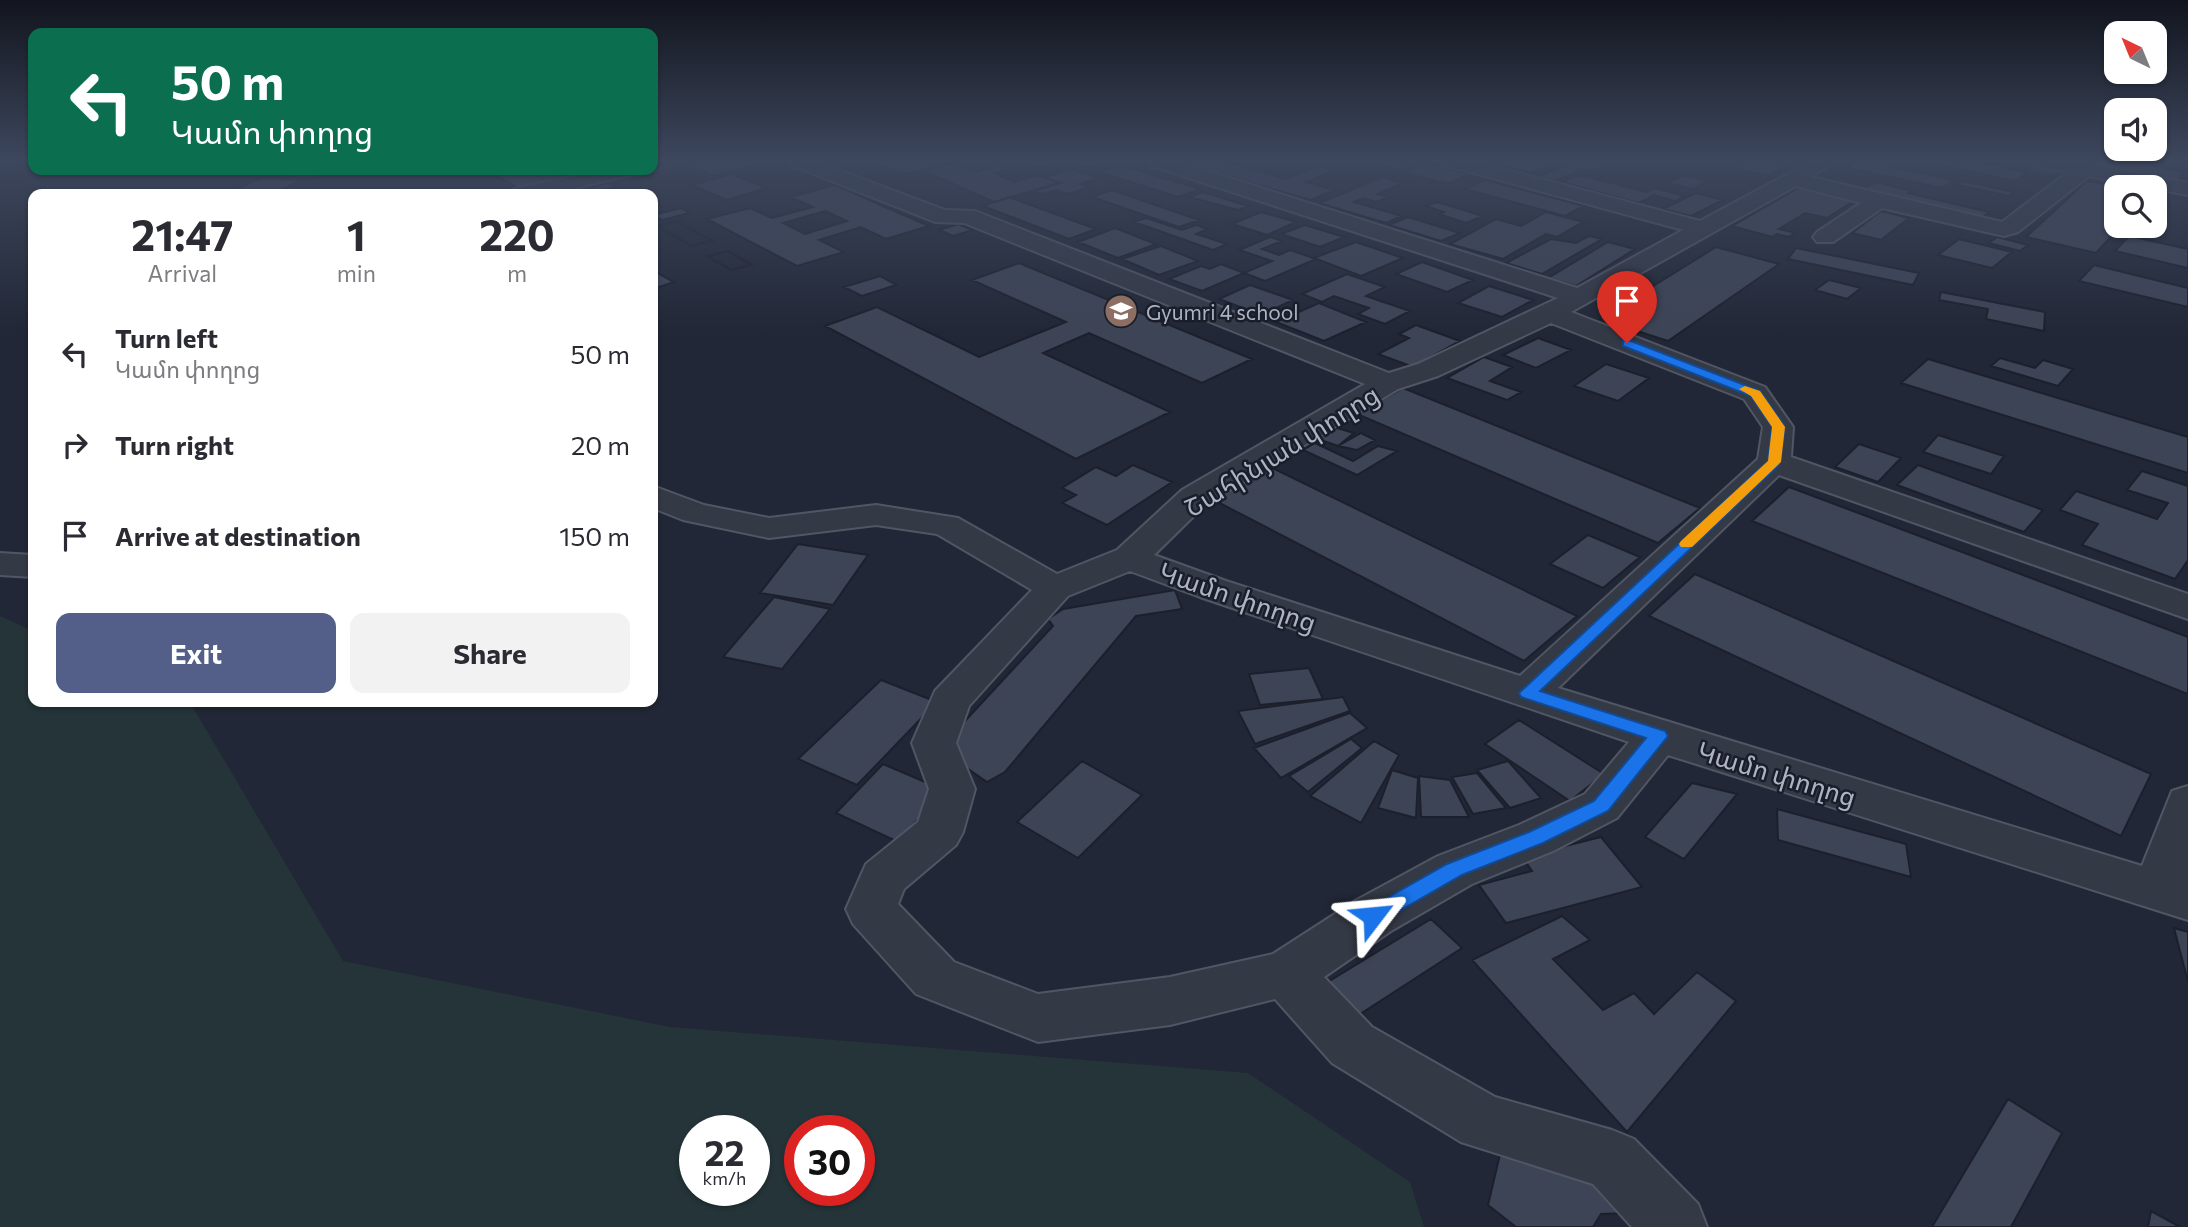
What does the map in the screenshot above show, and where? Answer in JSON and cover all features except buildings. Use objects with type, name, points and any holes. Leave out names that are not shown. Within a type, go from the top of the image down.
[{"type":"street","points":[[973,218],[1388,383]]},
{"type":"street","points":[[1319,218],[1565,305],[1755,393],[1778,427],[1774,462],[1527,693]]},
{"type":"street","points":[[1665,218],[1701,228]]},
{"type":"street","name":"Շահինյան փողոց","points":[[1286,974],[1170,1001],[1038,1018],[935,978],[871,909],[883,878],[939,832],[952,789],[934,743],[950,701],[1055,588],[1130,558],[1194,498],[1388,383],[1428,370],[1565,305],[1719,218]]},
{"type":"street","points":[[1825,237],[1853,218]]},
{"type":"street","points":[[1956,218],[2004,229],[2021,218]]},
{"type":"street","points":[[1774,462],[2188,607]]},
{"type":"street","points":[[658,498],[695,513],[769,528],[876,515],[946,525],[1055,588]]},
{"type":"street","name":"Կամո փողոց","points":[[1130,558],[1213,589],[1659,736],[2173,895]]},
{"type":"street","points":[[0,564],[28,566]]},
{"type":"street","points":[[1659,736],[1601,806],[1536,838],[1455,870],[1373,916],[1286,974],[1352,1045],[1482,1122],[1612,1160],[1675,1227]]},
{"type":"street","points":[[2173,895],[2188,803]]},
{"type":"shaded area","points":[[0,616],[28,629],[28,707],[193,707],[343,961],[670,1027],[1248,1073],[1410,1182],[1424,1227],[0,1227]]},
{"type":"slow traffic","points":[[1687,544],[1774,462],[1778,427],[1755,393],[1745,389]]},
{"type":"place","name":"Gyumri 4 school","points":[[1121,311]]},
{"type":"route","points":[[1373,916],[1455,870],[1536,838],[1601,806],[1659,736],[1527,693],[1774,462],[1778,427],[1755,393],[1627,343]]}]
